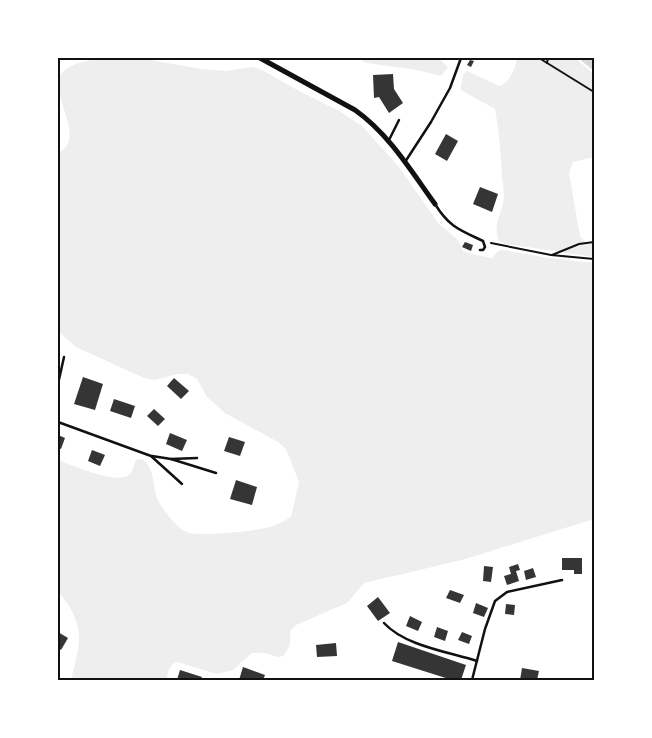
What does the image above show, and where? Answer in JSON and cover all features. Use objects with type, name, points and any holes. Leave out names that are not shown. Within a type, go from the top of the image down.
[{"type":"street","points":[[260,58],[355,110],[367,119],[405,162],[435,204]]},
{"type":"lane","points":[[405,162],[450,88],[461,58]]},
{"type":"lane","points":[[388,141],[399,120]]},
{"type":"lane","points":[[435,204],[444,218],[455,228],[484,241],[485,247],[483,250],[480,250]]},
{"type":"lane","points":[[58,384],[64,357]]},
{"type":"lane","points":[[58,422],[151,456],[216,473]]},
{"type":"lane","points":[[151,456],[182,484]]},
{"type":"lane","points":[[171,460],[197,458]]},
{"type":"lane","points":[[472,680],[489,615],[495,601],[507,592],[562,580]]},
{"type":"lane","points":[[384,623],[390,630],[410,641],[477,661]]},
{"type":"path","points":[[539,58],[594,92]]},
{"type":"path","points":[[547,63],[548,58]]},
{"type":"path","points":[[484,241],[551,255],[594,259]]},
{"type":"path","points":[[551,255],[579,244],[594,242]]},
{"type":"shaded area","points":[[110,58],[138,58],[202,69],[226,71],[252,67],[262,70],[339,111],[362,126],[399,167],[439,224],[458,240],[463,251],[492,258],[498,251],[504,250],[594,263],[594,519],[462,560],[364,583],[347,603],[296,625],[290,631],[290,645],[283,656],[252,653],[233,670],[217,674],[177,662],[169,669],[167,680],[71,680],[77,653],[79,631],[73,613],[58,592],[58,460],[84,470],[115,478],[130,474],[136,460],[142,459],[149,467],[156,495],[167,514],[185,531],[197,534],[244,531],[266,528],[280,523],[291,517],[299,482],[286,449],[278,442],[225,413],[207,397],[197,379],[188,374],[177,374],[155,380],[144,378],[76,347],[58,331],[58,153],[66,146],[70,137],[59,93],[59,82],[62,73],[71,66],[84,61]]},
{"type":"shaded area","points":[[357,58],[438,58],[448,67],[441,76],[417,70],[367,63]]},
{"type":"shaded area","points":[[518,58],[575,58],[594,74],[594,157],[573,162],[569,173],[580,236],[587,244],[594,243],[594,257],[506,244],[499,241],[497,236],[504,193],[495,109],[461,90],[461,85],[464,73],[467,71],[499,86],[512,75]]},
{"type":"shaded area","points":[[578,58],[594,58],[594,71]]},
{"type":"building","points":[[470,60],[474,61],[471,67],[467,65]]},
{"type":"building","points":[[393,74],[394,89],[403,103],[389,113],[379,97],[374,98],[373,75]]},
{"type":"building","points":[[446,134],[458,141],[447,161],[435,154]]},
{"type":"building","points":[[480,187],[498,194],[492,212],[473,204]]},
{"type":"building","points":[[465,242],[473,245],[471,251],[462,247]]},
{"type":"building","points":[[83,377],[103,384],[95,410],[74,404]]},
{"type":"building","points":[[174,378],[189,391],[181,399],[167,386]]},
{"type":"building","points":[[114,399],[135,406],[131,418],[110,411]]},
{"type":"building","points":[[154,409],[165,419],[158,426],[147,416]]},
{"type":"building","points":[[170,433],[187,440],[182,451],[166,444]]},
{"type":"building","points":[[58,435],[65,438],[61,449],[58,448]]},
{"type":"building","points":[[229,437],[245,442],[240,456],[224,451]]},
{"type":"building","points":[[92,450],[105,455],[100,466],[88,461]]},
{"type":"building","points":[[236,480],[257,487],[252,505],[230,499]]},
{"type":"building","points":[[562,558],[582,558],[582,574],[574,574],[574,570],[562,570]]},
{"type":"building","points":[[518,564],[520,570],[516,571],[519,581],[507,585],[504,576],[511,574],[509,567]]},
{"type":"building","points":[[484,566],[493,567],[491,582],[483,581]]},
{"type":"building","points":[[533,568],[536,577],[526,580],[524,571]]},
{"type":"building","points":[[450,590],[464,595],[460,603],[446,598]]},
{"type":"building","points":[[378,597],[390,613],[378,621],[367,606]]},
{"type":"building","points":[[476,603],[488,608],[484,617],[473,613]]},
{"type":"building","points":[[506,604],[515,605],[514,615],[505,614]]},
{"type":"building","points":[[410,616],[422,622],[418,631],[406,626]]},
{"type":"building","points":[[437,627],[448,631],[445,641],[434,637]]},
{"type":"building","points":[[58,632],[68,638],[61,650],[58,648]]},
{"type":"building","points":[[462,632],[472,636],[469,644],[458,640]]},
{"type":"building","points":[[398,642],[466,665],[461,680],[452,680],[392,661]]},
{"type":"building","points":[[336,643],[337,656],[317,657],[316,645]]},
{"type":"building","points":[[243,667],[265,675],[263,680],[239,680]]},
{"type":"building","points":[[522,668],[539,671],[537,680],[520,680]]},
{"type":"building","points":[[180,670],[202,677],[201,680],[177,680]]}]
